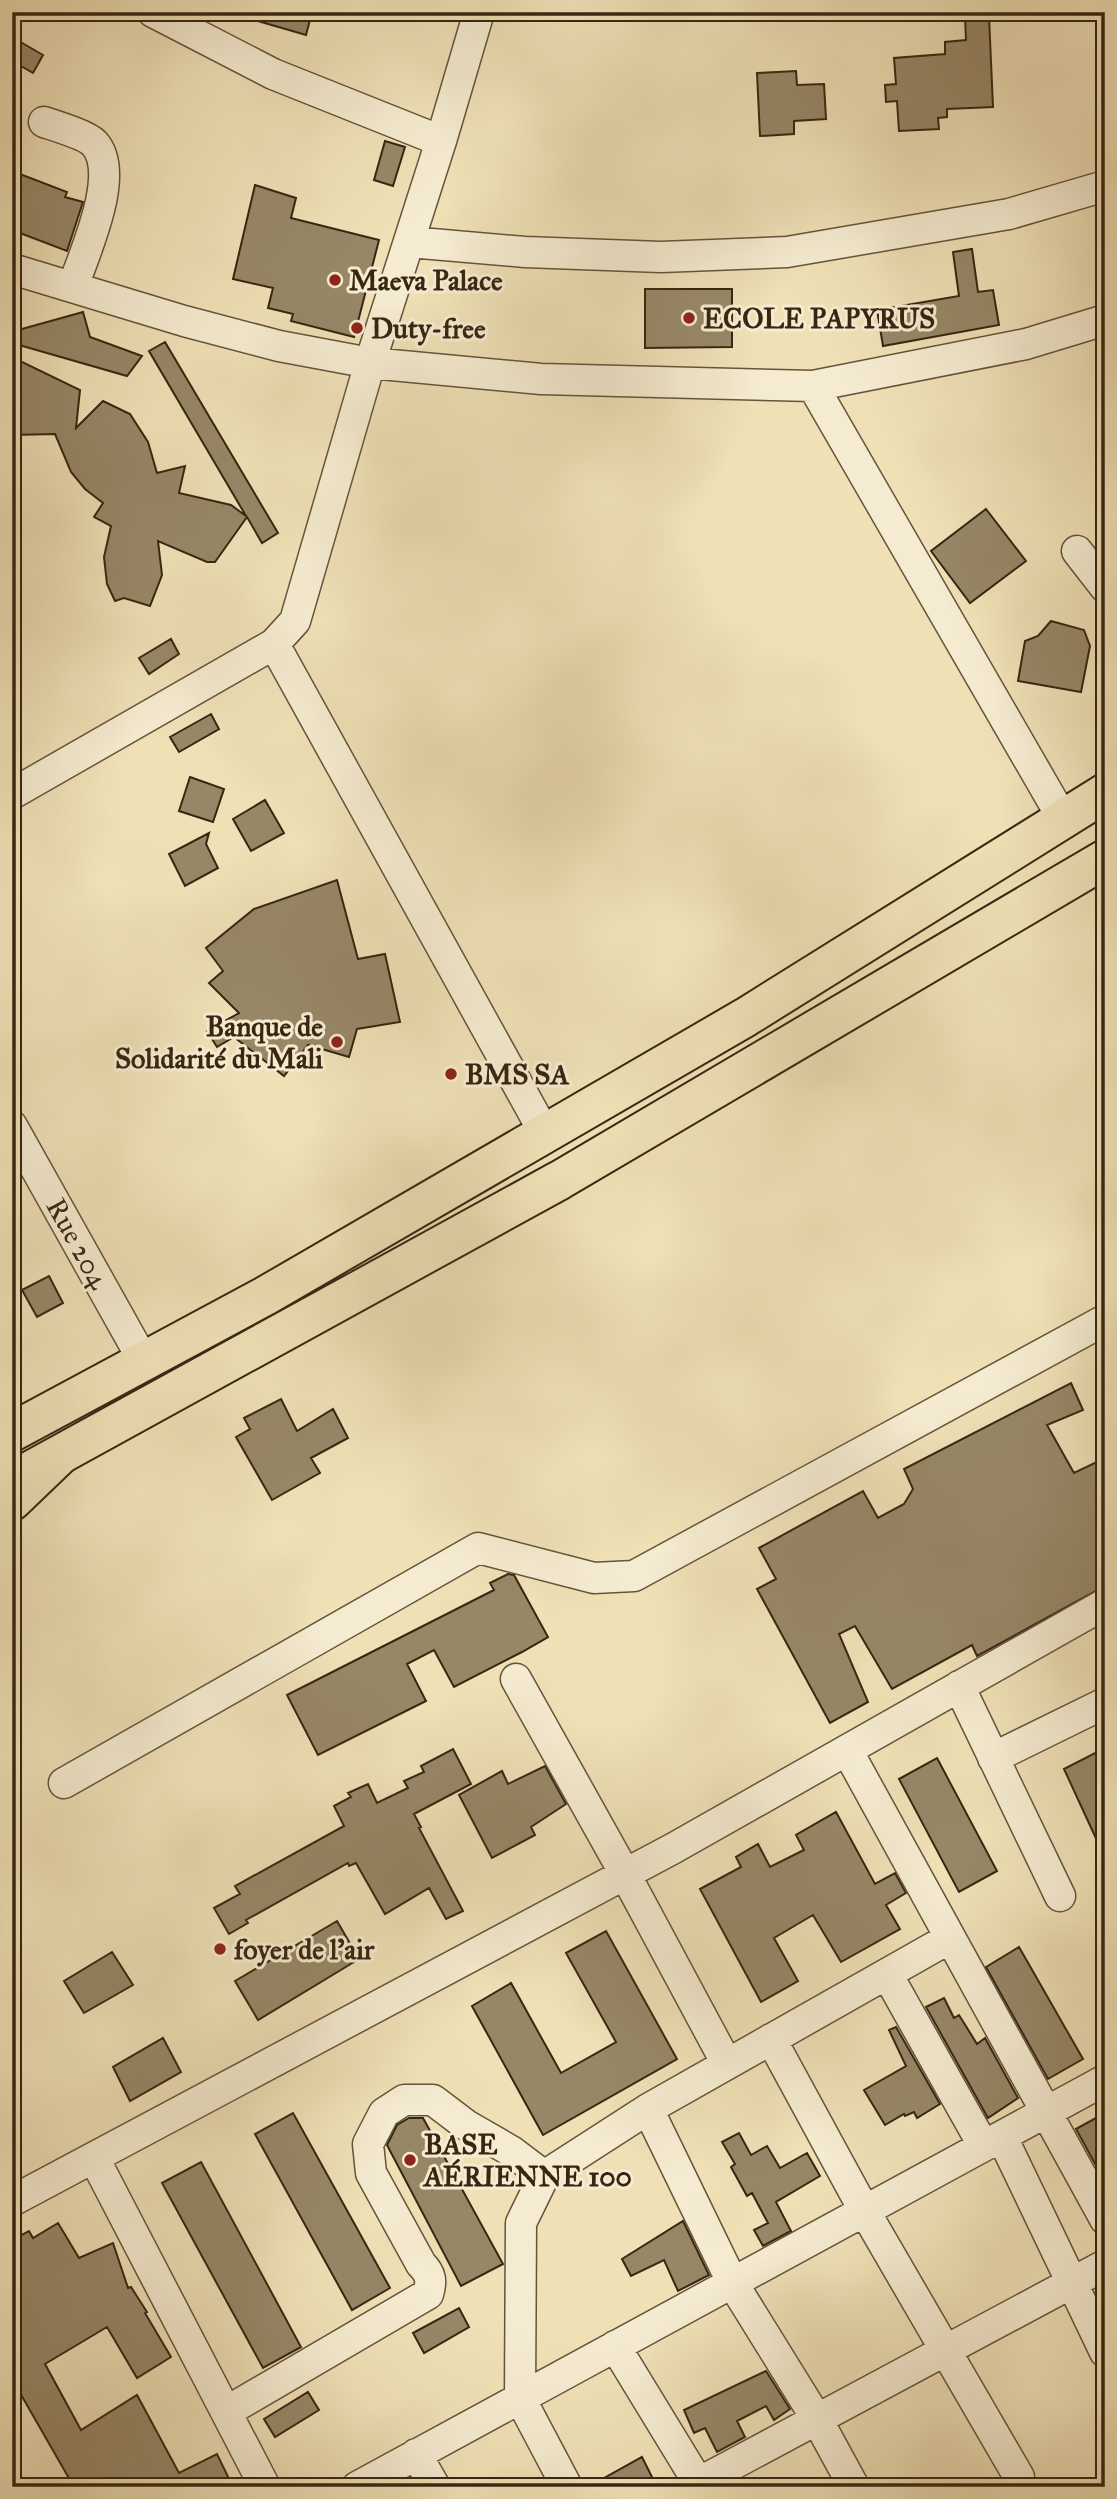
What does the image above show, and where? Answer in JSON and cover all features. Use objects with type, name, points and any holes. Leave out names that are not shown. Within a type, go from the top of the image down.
[{"type":"main road","points":[[12,1432],[265,1296],[746,1017],[1105,793]]},
{"type":"main road","points":[[12,1481],[560,1180],[1105,859]]},
{"type":"main road","points":[[12,1501],[60,1455]]},
{"type":"street","points":[[153,12],[273,74],[441,141]]},
{"type":"street","points":[[12,794],[274,644],[295,621],[370,363],[479,12]]},
{"type":"street","points":[[44,122],[93,141],[104,160],[103,194],[73,287]]},
{"type":"street","points":[[409,242],[526,252],[661,257],[787,252],[1009,214],[1105,186]]},
{"type":"street","points":[[12,269],[184,321],[279,346],[370,363],[541,379],[813,386],[1026,344],[1105,320]]},
{"type":"street","points":[[813,386],[1063,819]]},
{"type":"street","points":[[1077,551],[1105,587]]},
{"type":"street","points":[[274,644],[544,1132]]},
{"type":"street","name":"Rue 204","points":[[12,1126],[143,1360]]},
{"type":"street","points":[[64,1783],[478,1548],[594,1578],[634,1576],[1105,1320]]},
{"type":"street","points":[[12,2201],[625,1874],[1105,1604]]},
{"type":"street","points":[[516,1678],[727,2064]]},
{"type":"street","points":[[959,1686],[1060,1896]]},
{"type":"street","points":[[993,1758],[1105,1703]]},
{"type":"street","points":[[847,1750],[1105,2219]]},
{"type":"street","points":[[566,2487],[520,2398],[521,2223],[544,2176],[648,2109],[950,1938]]},
{"type":"street","points":[[887,1973],[992,2141],[1071,2281],[1105,2352]]},
{"type":"street","points":[[771,2039],[864,2210],[1019,2477],[1019,2487]]},
{"type":"street","points":[[357,2487],[1105,2080]]},
{"type":"street","points":[[226,2412],[428,2294],[431,2282],[428,2271],[421,2264],[371,2173],[368,2144],[384,2113],[404,2099],[433,2100],[544,2176]]},
{"type":"street","points":[[648,2109],[732,2282],[818,2421],[854,2487]]},
{"type":"street","points":[[94,2158],[265,2487]]},
{"type":"street","points":[[615,2346],[699,2485],[1071,2281],[1105,2265]]},
{"type":"street","points":[[416,2454],[435,2487]]},
{"type":"building","points":[[245,12],[312,12],[306,35],[244,17]]},
{"type":"building","points":[[989,16],[993,107],[947,109],[947,117],[938,118],[939,129],[899,131],[897,101],[886,102],[885,85],[896,84],[894,58],[945,54],[945,42],[966,40],[965,17]]},
{"type":"building","points":[[12,37],[43,55],[33,73],[12,61]]},
{"type":"building","points":[[796,71],[797,85],[824,84],[826,119],[794,121],[794,134],[760,136],[757,73]]},
{"type":"building","points":[[385,141],[405,147],[393,186],[374,180]]},
{"type":"building","points":[[12,171],[67,192],[65,197],[83,202],[67,251],[12,230]]},
{"type":"building","points":[[255,185],[296,198],[291,218],[379,240],[354,337],[291,321],[293,314],[268,308],[273,288],[233,279]]},
{"type":"building","points":[[972,249],[978,292],[993,290],[999,325],[883,346],[877,310],[959,296],[953,252]]},
{"type":"building","name":"ECOLE PAPYRUS","points":[[645,289],[732,289],[732,347],[645,348]]},
{"type":"building","points":[[83,312],[90,337],[142,356],[127,376],[12,343],[12,337],[22,329]]},
{"type":"building","points":[[165,342],[278,533],[262,543],[247,517],[215,562],[207,562],[158,541],[162,575],[150,606],[124,598],[115,601],[107,584],[104,557],[111,526],[94,517],[103,503],[85,489],[71,472],[55,434],[12,435],[12,357],[80,390],[76,428],[103,401],[130,414],[148,442],[157,473],[185,466],[179,493],[231,505],[246,516],[149,351]]},
{"type":"building","points":[[986,509],[1026,561],[970,603],[931,551]]},
{"type":"building","points":[[1051,621],[1084,630],[1090,646],[1081,692],[1018,681],[1025,641],[1038,636]]},
{"type":"building","points":[[171,639],[179,654],[149,674],[139,658]]},
{"type":"building","points":[[211,714],[219,729],[179,752],[170,737]]},
{"type":"building","points":[[190,777],[224,789],[213,822],[179,811]]},
{"type":"building","points":[[265,800],[284,833],[251,851],[233,819]]},
{"type":"building","points":[[209,833],[206,844],[218,868],[185,886],[169,854]]},
{"type":"building","points":[[337,880],[358,959],[385,954],[400,1022],[357,1029],[349,1057],[308,1045],[284,1076],[234,1037],[217,1047],[207,1031],[239,1013],[209,983],[223,971],[206,948],[254,909]]},
{"type":"building","points":[[49,1276],[63,1303],[37,1317],[22,1290]]},
{"type":"building","points":[[1071,1383],[1083,1410],[1047,1425],[1074,1473],[1105,1458],[1105,1509],[1097,1513],[1105,1526],[1105,1586],[977,1656],[972,1645],[892,1689],[855,1626],[839,1634],[868,1702],[830,1723],[757,1589],[776,1579],[759,1548],[863,1491],[878,1518],[904,1504],[913,1489],[904,1469]]},
{"type":"building","points":[[281,1399],[297,1431],[333,1409],[348,1438],[311,1458],[320,1473],[272,1500],[236,1437],[250,1429],[244,1418]]},
{"type":"building","points":[[508,1574],[514,1575],[548,1637],[454,1687],[434,1650],[407,1664],[426,1701],[318,1755],[287,1695],[494,1590],[490,1583]]},
{"type":"building","points":[[453,1749],[471,1784],[414,1814],[463,1911],[446,1919],[429,1888],[385,1914],[356,1863],[349,1866],[348,1863],[246,1920],[248,1923],[229,1934],[214,1908],[240,1894],[235,1886],[344,1826],[334,1806],[351,1797],[348,1793],[368,1784],[377,1803],[408,1788],[404,1781],[424,1772],[421,1766]]},
{"type":"building","points":[[1095,1753],[1105,1771],[1105,1858],[1064,1769]]},
{"type":"building","points":[[937,1758],[997,1871],[959,1892],[899,1779]]},
{"type":"building","points":[[545,1766],[566,1804],[531,1827],[535,1835],[492,1858],[459,1795],[502,1771],[508,1784]]},
{"type":"building","points":[[836,1812],[875,1884],[895,1873],[906,1893],[886,1905],[900,1929],[841,1962],[813,1915],[774,1938],[798,1981],[761,2002],[700,1889],[741,1867],[736,1857],[758,1844],[770,1867],[804,1850],[796,1835]]},
{"type":"building","points":[[337,1921],[359,1959],[258,2020],[235,1981]]},
{"type":"building","points":[[606,1931],[677,2059],[543,2135],[472,2006],[511,1983],[561,2073],[616,2042],[566,1953]]},
{"type":"building","points":[[1019,1947],[1083,2059],[1048,2079],[986,1967]]},
{"type":"building","points":[[112,1952],[133,1985],[84,2013],[64,1981]]},
{"type":"building","points":[[944,1998],[954,2018],[959,2015],[977,2044],[985,2038],[1018,2098],[988,2118],[926,2007]]},
{"type":"building","points":[[896,2027],[940,2104],[917,2118],[914,2112],[905,2116],[904,2114],[885,2125],[864,2090],[906,2066],[889,2030]]},
{"type":"building","points":[[163,2038],[181,2072],[130,2101],[113,2067]]},
{"type":"building","points":[[293,2113],[390,2288],[352,2310],[255,2134]]},
{"type":"building","points":[[1105,2113],[1105,2182],[1076,2129]]},
{"type":"building","points":[[409,2118],[423,2118],[503,2264],[461,2286],[387,2145],[397,2125]]},
{"type":"building","points":[[739,2133],[751,2155],[767,2146],[780,2168],[807,2153],[820,2176],[776,2202],[791,2231],[763,2246],[754,2230],[768,2223],[752,2193],[747,2196],[731,2167],[735,2164],[722,2142]]},
{"type":"building","points":[[201,2162],[301,2347],[263,2368],[162,2183]]},
{"type":"building","points":[[683,2221],[709,2275],[678,2291],[664,2260],[631,2276],[622,2259]]},
{"type":"building","points":[[58,2223],[79,2258],[113,2243],[128,2288],[131,2287],[147,2312],[145,2313],[171,2357],[137,2378],[107,2327],[45,2364],[81,2430],[137,2395],[179,2473],[217,2454],[233,2487],[74,2487],[12,2379],[12,2240],[29,2231],[33,2238]]},
{"type":"building","points":[[459,2308],[469,2327],[424,2353],[413,2333]]},
{"type":"building","points":[[766,2371],[790,2409],[774,2420],[766,2406],[737,2421],[745,2437],[717,2452],[705,2428],[694,2433],[684,2410]]},
{"type":"building","points":[[308,2392],[319,2410],[275,2437],[264,2419]]},
{"type":"building","points":[[642,2457],[657,2487],[588,2487]]},
{"type":"place","name":"Maeva Palace","points":[[335,280]]},
{"type":"place","name":"ECOLE PAPYRUS","points":[[689,318]]},
{"type":"place","name":"Duty-free","points":[[357,328]]},
{"type":"place","name":"Banque de Solidarité du Mali","points":[[337,1042]]},
{"type":"place","name":"BMS SA","points":[[451,1074]]},
{"type":"place","name":"foyer de l'air","points":[[220,1949]]},
{"type":"place","name":"BASE AÉRIENNE 100","points":[[410,2160]]}]
